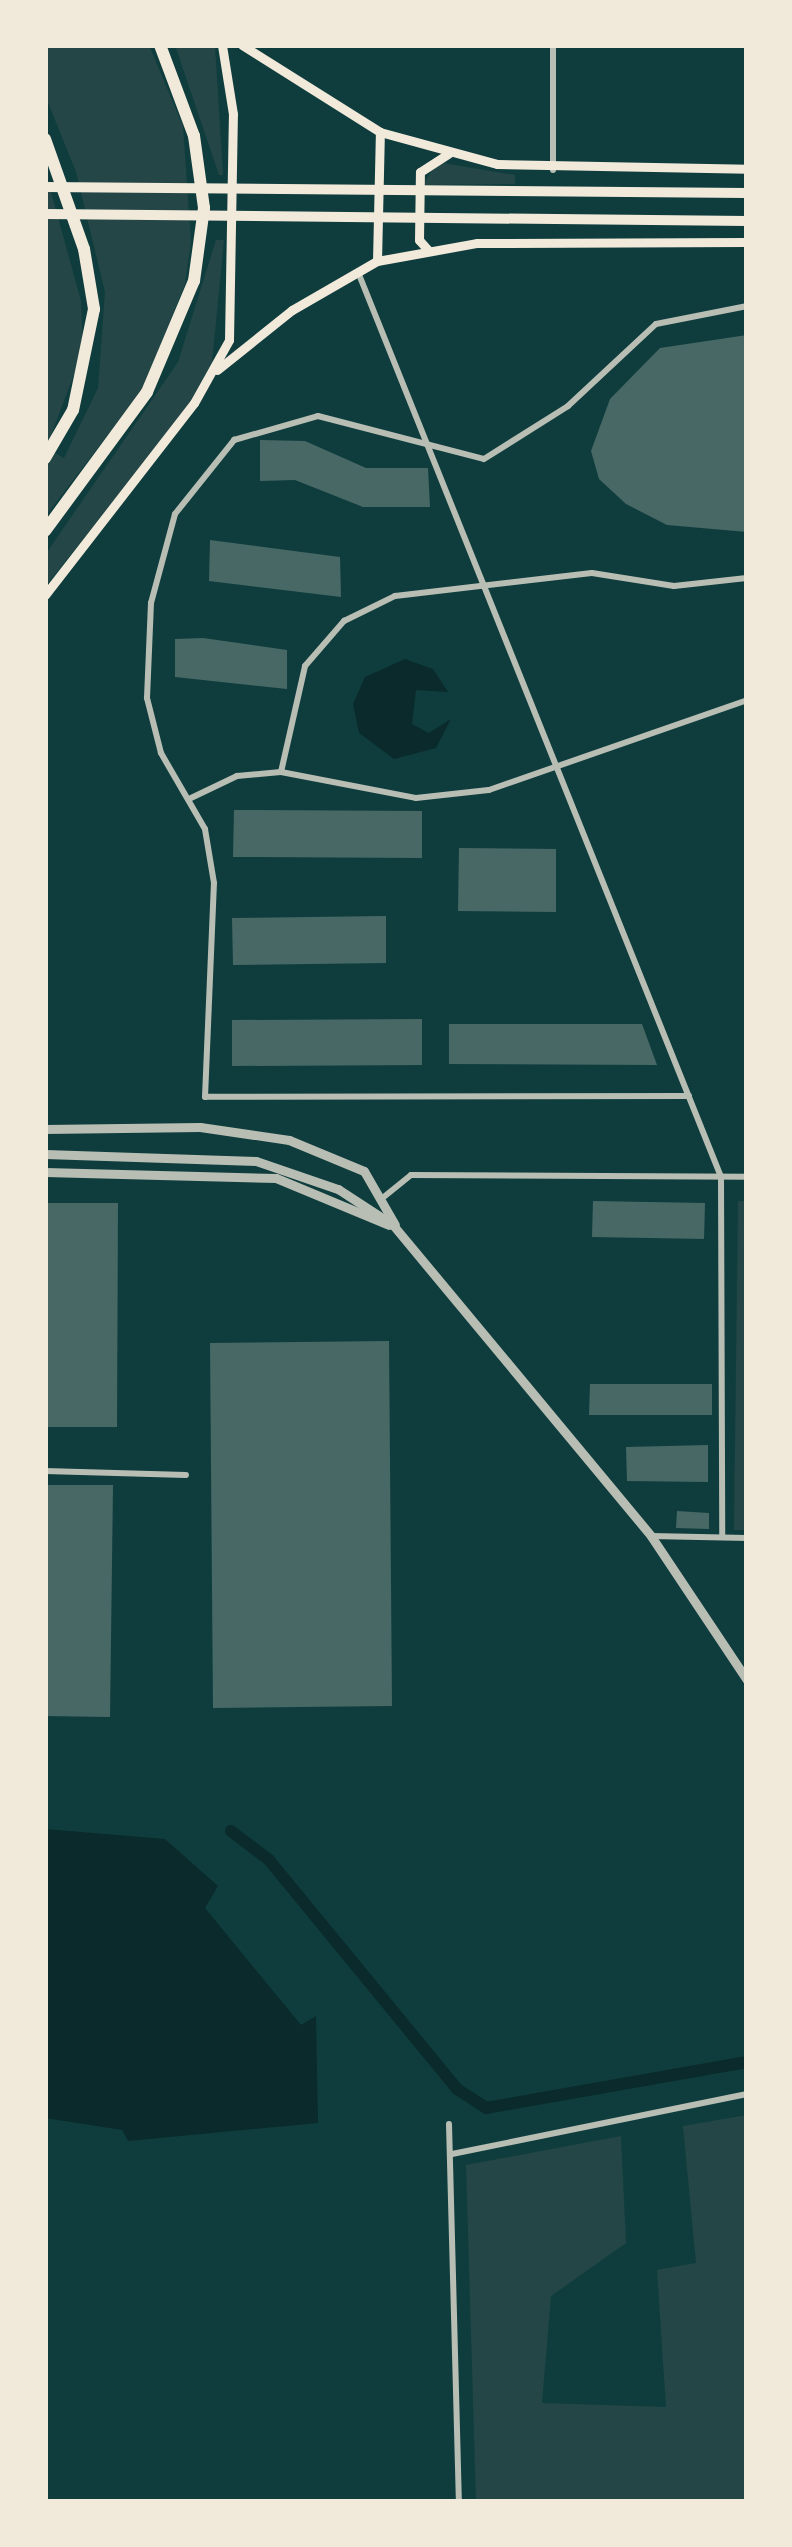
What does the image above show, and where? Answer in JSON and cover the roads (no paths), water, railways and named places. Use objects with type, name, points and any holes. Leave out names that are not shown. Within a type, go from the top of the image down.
[{"type":"highway","points":[[45,531],[148,392],[194,282],[204,208],[196,154],[160,45]]},
{"type":"highway","points":[[45,139],[84,249],[94,309],[90,359],[48,454]]},
{"type":"main road","points":[[45,595],[215,372],[229,340],[233,114],[222,45]]},
{"type":"main road","points":[[242,45],[380,132],[450,152],[553,170],[747,168]]},
{"type":"main road","points":[[376,261],[380,132]]},
{"type":"main road","points":[[428,250],[419,240],[420,172],[450,152]]},
{"type":"main road","points":[[45,186],[747,193]]},
{"type":"main road","points":[[45,214],[747,221]]},
{"type":"main road","points":[[215,372],[376,261],[428,250],[747,242]]},
{"type":"street","points":[[552,45],[553,170]]},
{"type":"street","points":[[357,271],[431,440],[721,1177],[722,1537]]},
{"type":"street","points":[[689,1096],[205,1097],[214,882],[191,798],[161,754],[146,698],[152,603],[175,514],[234,440],[275,422],[318,416],[372,436],[431,440],[484,459],[568,406],[656,324],[747,306]]},
{"type":"street","points":[[281,772],[306,666],[344,621],[395,596],[454,583],[488,587],[592,573],[674,586],[747,578]]},
{"type":"street","points":[[191,798],[237,776],[281,772],[416,798],[489,790],[747,700]]},
{"type":"street","points":[[45,1129],[200,1127],[289,1140],[364,1170],[386,1196],[396,1228]]},
{"type":"street","points":[[45,1154],[206,1154],[301,1174],[396,1228],[651,1536],[747,1680]]},
{"type":"street","points":[[45,1172],[276,1178],[396,1228]]},
{"type":"street","points":[[386,1196],[411,1175],[747,1177]]},
{"type":"street","points":[[45,1471],[186,1475]]},
{"type":"street","points":[[651,1536],[747,1538]]},
{"type":"street","points":[[452,2154],[747,2094]]},
{"type":"street","points":[[449,2124],[459,2502]]},
{"type":"waterway","points":[[231,1831],[269,1860],[457,2089],[486,2108],[747,2062]]}]
